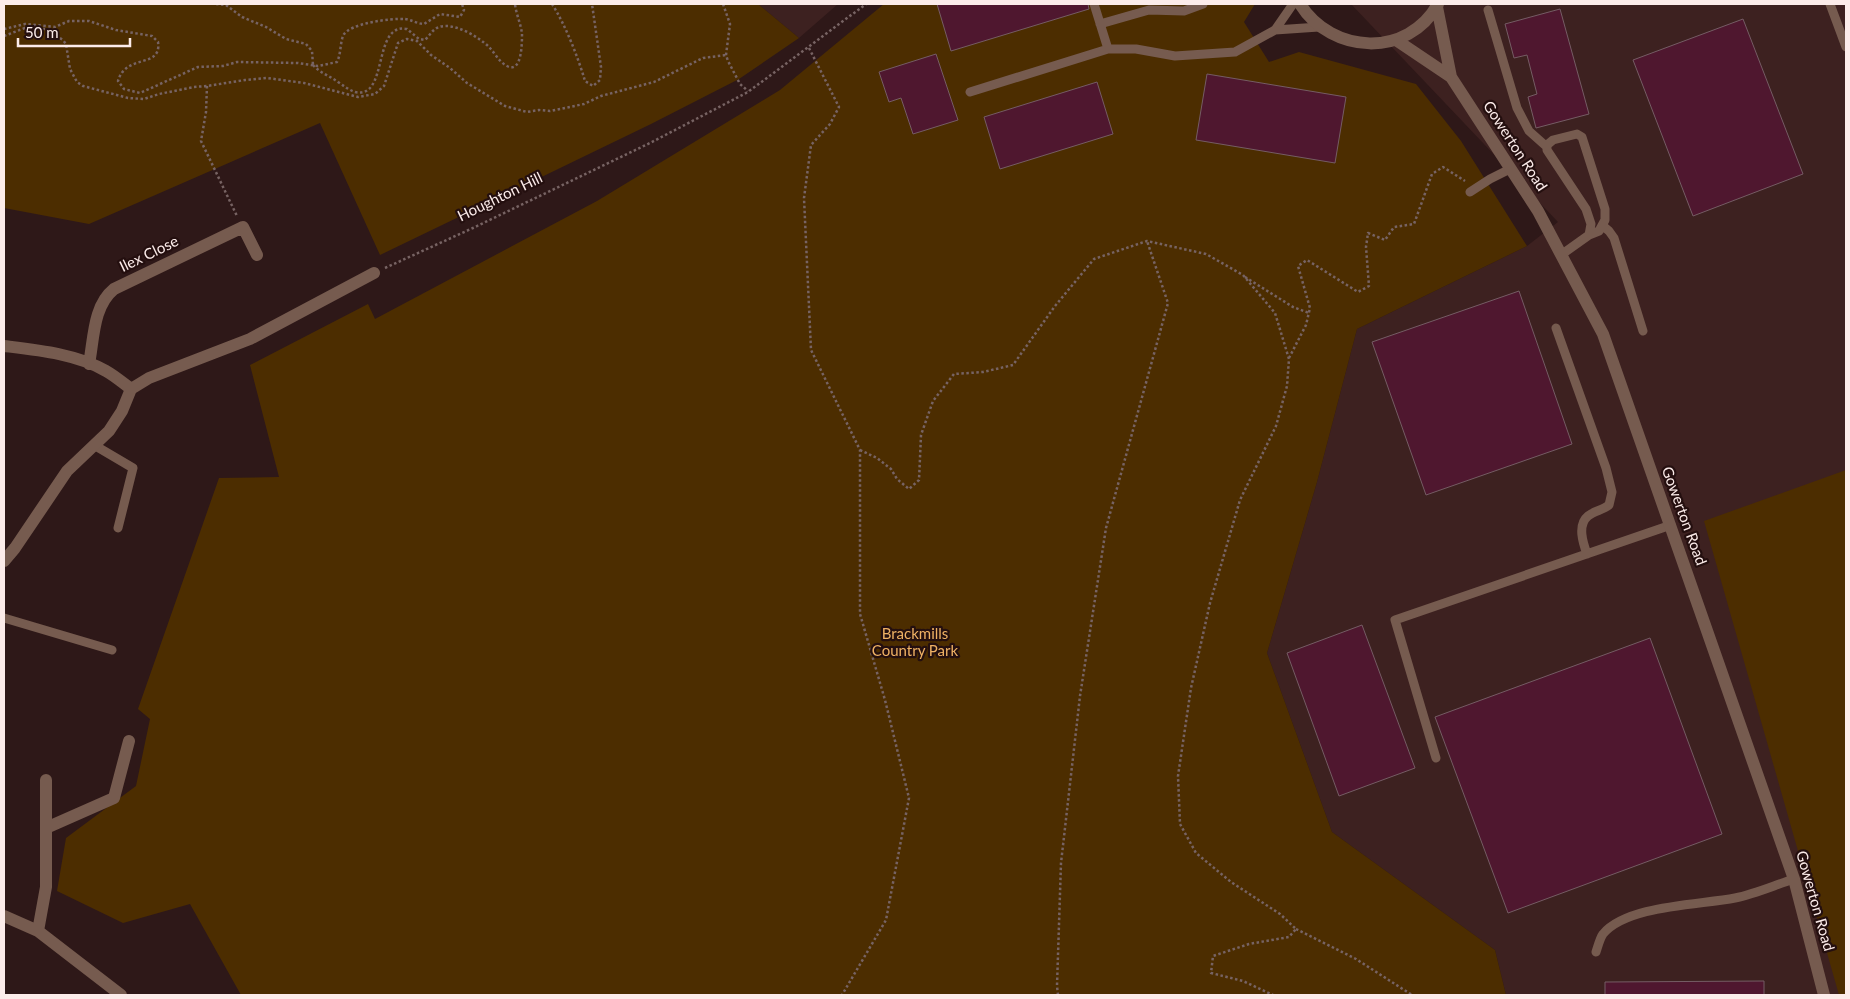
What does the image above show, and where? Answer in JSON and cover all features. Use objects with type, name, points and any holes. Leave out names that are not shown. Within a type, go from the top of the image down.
[{"type":"street","points":[[1300,4],[1306,14],[1319,27],[1343,40],[1369,44],[1396,40],[1419,27],[1438,5]]},
{"type":"street","name":"Gowerton Road","points":[[1438,5],[1451,77],[1538,211],[1603,334],[1794,879],[1824,995]]},
{"type":"street","name":"Gowerton Road","points":[[1396,40],[1451,77]]},
{"type":"street","points":[[243,227],[257,255]]},
{"type":"street","name":"Ilex Close","points":[[89,364],[98,312],[109,293],[243,227]]},
{"type":"street","points":[[4,561],[15,548],[67,471],[109,431],[122,411],[131,389],[149,378],[250,339],[374,272]]},
{"type":"street","points":[[4,346],[47,352],[89,364],[106,371],[131,389]]},
{"type":"street","points":[[46,828],[114,798],[129,741]]},
{"type":"street","points":[[38,931],[46,887],[46,780]]},
{"type":"street","points":[[4,916],[38,931],[120,995]]},
{"type":"lane","points":[[1094,4],[1108,50]]},
{"type":"lane","points":[[1100,24],[1149,10],[1184,11],[1203,4]]},
{"type":"lane","points":[[1275,30],[1293,4]]},
{"type":"lane","points":[[1830,4],[1846,47]]},
{"type":"lane","points":[[1488,10],[1517,108],[1529,131],[1547,147],[1547,150],[1586,209],[1592,224],[1589,235]]},
{"type":"lane","points":[[970,92],[1108,50],[1136,50],[1175,56],[1234,52],[1275,30],[1319,27]]},
{"type":"lane","points":[[1547,147],[1553,140],[1577,134],[1582,137],[1604,209],[1605,220],[1599,231],[1589,235],[1561,255]]},
{"type":"lane","points":[[1472,191],[1510,169]]},
{"type":"lane","points":[[1603,226],[1614,238],[1643,331]]},
{"type":"lane","points":[[1556,328],[1606,468],[1612,492],[1609,505],[1588,516],[1584,521],[1582,538],[1587,554]]},
{"type":"lane","points":[[94,445],[133,468],[118,528]]},
{"type":"lane","points":[[1436,758],[1395,620],[1671,525]]},
{"type":"lane","points":[[4,618],[112,650]]},
{"type":"lane","points":[[1596,952],[1603,934],[1620,920],[1655,909],[1739,898],[1794,879]]},
{"type":"path","points":[[216,4],[226,5],[242,17],[266,27],[286,39],[306,44],[312,52],[313,65],[351,90],[361,92],[366,91],[373,84],[385,43],[392,33],[398,29],[407,29],[419,39],[426,40],[434,30],[445,26],[468,32],[486,44],[501,62],[509,67],[515,67],[519,62],[522,32],[515,4]]},
{"type":"path","points":[[4,29],[25,24],[55,27],[69,21],[89,20],[116,30],[152,36],[158,42],[157,56],[128,67],[119,77],[118,81],[124,89],[140,93],[198,67],[223,66],[237,62],[298,63],[326,66],[337,62],[346,31],[384,20],[403,19],[424,24],[440,14],[460,17],[464,10],[462,4]]},
{"type":"path","points":[[552,4],[580,64],[585,81],[593,86],[600,80],[601,67],[592,4]]},
{"type":"path","points":[[723,4],[730,24],[726,55],[734,75],[748,92]]},
{"type":"path","name":"Houghton Hill","points":[[374,272],[473,228],[650,143],[748,92],[866,4]]},
{"type":"path","points":[[4,36],[24,28],[45,29],[66,44],[70,69],[77,82],[83,86],[117,96],[144,99],[180,90],[267,78],[304,83],[358,97],[370,96],[380,91],[384,86],[398,43],[402,40],[412,39],[467,83],[505,106],[527,112],[539,110],[544,112],[584,104],[601,96],[654,82],[702,58],[726,55]]},
{"type":"path","points":[[809,48],[839,107],[830,124],[811,145],[804,198],[811,350],[860,450],[860,614],[885,700],[909,798],[886,920],[842,995]]},
{"type":"path","points":[[207,86],[206,112],[201,141],[243,227]]},
{"type":"path","points":[[1288,359],[1306,326],[1310,308],[1298,266],[1307,260],[1358,292],[1369,286],[1366,247],[1368,232],[1384,240],[1394,226],[1414,224],[1432,174],[1443,167],[1472,191]]},
{"type":"path","points":[[860,450],[877,458],[891,469],[897,478],[909,488],[919,480],[921,435],[933,401],[954,374],[983,372],[1013,365],[1055,306],[1094,259],[1147,240],[1206,254],[1293,307],[1309,313]]},
{"type":"path","points":[[1058,995],[1062,863],[1080,696],[1101,558],[1106,528],[1168,303],[1147,240]]},
{"type":"path","points":[[1243,276],[1275,314],[1288,359],[1287,386],[1276,426],[1240,500],[1210,603],[1191,688],[1178,776],[1180,824],[1196,853],[1231,882],[1280,914],[1296,928],[1356,959],[1412,995]]},
{"type":"path","points":[[1273,995],[1243,981],[1211,973],[1213,956],[1249,944],[1289,937],[1296,928]]},
{"type":"shaded area","points":[[758,4],[838,4],[799,38]]},
{"type":"shaded area","points":[[1351,4],[1846,4],[1846,995],[1506,995],[1495,950],[1332,832],[1267,653],[1317,482],[1357,329],[1527,246],[1558,222]]},
{"type":"green space","points":[[4,4],[758,4],[799,38],[739,79],[651,124],[380,255],[320,123],[89,224],[4,208]]},
{"type":"green space","name":"Brackmills Country Park","points":[[884,4],[1255,4],[1244,22],[1269,62],[1299,52],[1416,84],[1461,141],[1527,246],[1357,329],[1317,482],[1267,653],[1332,832],[1495,950],[1506,995],[241,995],[190,904],[123,923],[57,891],[66,838],[136,786],[150,719],[138,709],[219,478],[279,477],[250,365],[368,304],[375,319],[597,201],[780,90]]},
{"type":"green space","points":[[1846,470],[1846,995],[1839,995],[1704,521]]},
{"type":"building","points":[[937,4],[1088,4],[1089,9],[951,51]]},
{"type":"building","points":[[1560,9],[1589,114],[1536,128],[1528,97],[1537,94],[1527,55],[1514,58],[1505,24]]},
{"type":"building","points":[[1743,19],[1803,174],[1693,216],[1633,60]]},
{"type":"building","points":[[936,54],[958,120],[913,134],[901,98],[889,102],[879,72]]},
{"type":"building","points":[[1207,74],[1346,97],[1335,163],[1196,140]]},
{"type":"building","points":[[1097,82],[1113,134],[1000,169],[984,117]]},
{"type":"building","points":[[1519,291],[1572,444],[1426,495],[1372,342]]},
{"type":"building","points":[[1362,625],[1415,768],[1339,796],[1287,653]]},
{"type":"building","points":[[1650,638],[1722,834],[1508,913],[1435,717]]},
{"type":"building","points":[[1764,981],[1764,995],[1605,995],[1605,982]]}]
